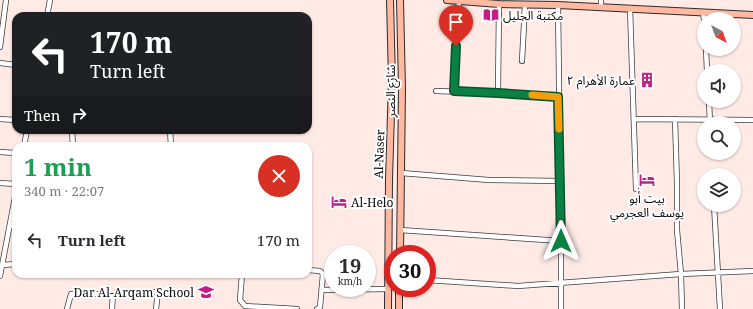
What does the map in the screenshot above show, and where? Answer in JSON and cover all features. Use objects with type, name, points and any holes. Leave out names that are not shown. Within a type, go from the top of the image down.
[{"type":"main road","name":"Al-Naser","points":[[388,245],[392,80],[390,0]]},
{"type":"main road","name":"شارع النصر","points":[[400,0],[402,88],[400,245]]},
{"type":"main road","points":[[447,0],[499,4],[516,2],[525,5],[558,5],[704,12]]},
{"type":"main road","points":[[741,14],[753,15]]},
{"type":"main road","name":"Al-Naser","points":[[388,297],[388,309]]},
{"type":"main road","points":[[399,297],[399,309]]},
{"type":"street","points":[[0,47],[6,0]]},
{"type":"street","points":[[48,12],[50,0]]},
{"type":"street","points":[[601,0],[601,7]]},
{"type":"street","points":[[454,91],[459,2]]},
{"type":"street","points":[[498,93],[499,4]]},
{"type":"street","points":[[522,61],[525,5]]},
{"type":"street","points":[[558,5],[561,309]]},
{"type":"street","points":[[630,8],[636,189]]},
{"type":"street","points":[[0,63],[12,64]]},
{"type":"street","points":[[436,91],[558,97]]},
{"type":"street","points":[[634,119],[697,120]]},
{"type":"street","points":[[675,119],[682,309]]},
{"type":"street","points":[[0,120],[12,120]]},
{"type":"street","points":[[741,120],[753,120]]},
{"type":"street","points":[[0,152],[12,153]]},
{"type":"street","points":[[401,173],[489,180],[560,181]]},
{"type":"street","points":[[0,183],[12,184]]},
{"type":"street","points":[[714,212],[720,309]]},
{"type":"street","points":[[0,276],[2,265],[2,248],[10,226],[12,215]]},
{"type":"street","points":[[400,230],[561,241]]},
{"type":"street","points":[[2,265],[12,264]]},
{"type":"street","points":[[312,270],[320,271],[323,274],[320,307],[317,309]]},
{"type":"street","points":[[436,281],[518,286],[681,274],[753,271]]},
{"type":"street","points":[[242,278],[240,300],[245,306],[297,309]]},
{"type":"street","points":[[322,290],[384,289]]},
{"type":"street","points":[[67,309],[71,294],[158,292],[156,309]]},
{"type":"street","points":[[112,309],[113,294]]},
{"type":"slow traffic","points":[[532,95],[558,97],[559,129]]},
{"type":"place","name":"مكتبة الجليل","points":[[491,15]]},
{"type":"place","name":"عمارة الأهرام ٢","points":[[647,80]]},
{"type":"place","name":"بيت أبو يوسف العجرمي","points":[[647,180]]},
{"type":"place","name":"Al-Helo","points":[[339,202]]},
{"type":"place","name":"Dar Al-Arqam School","points":[[206,292]]},
{"type":"route","points":[[456,46],[454,91],[558,97],[561,241]]}]
